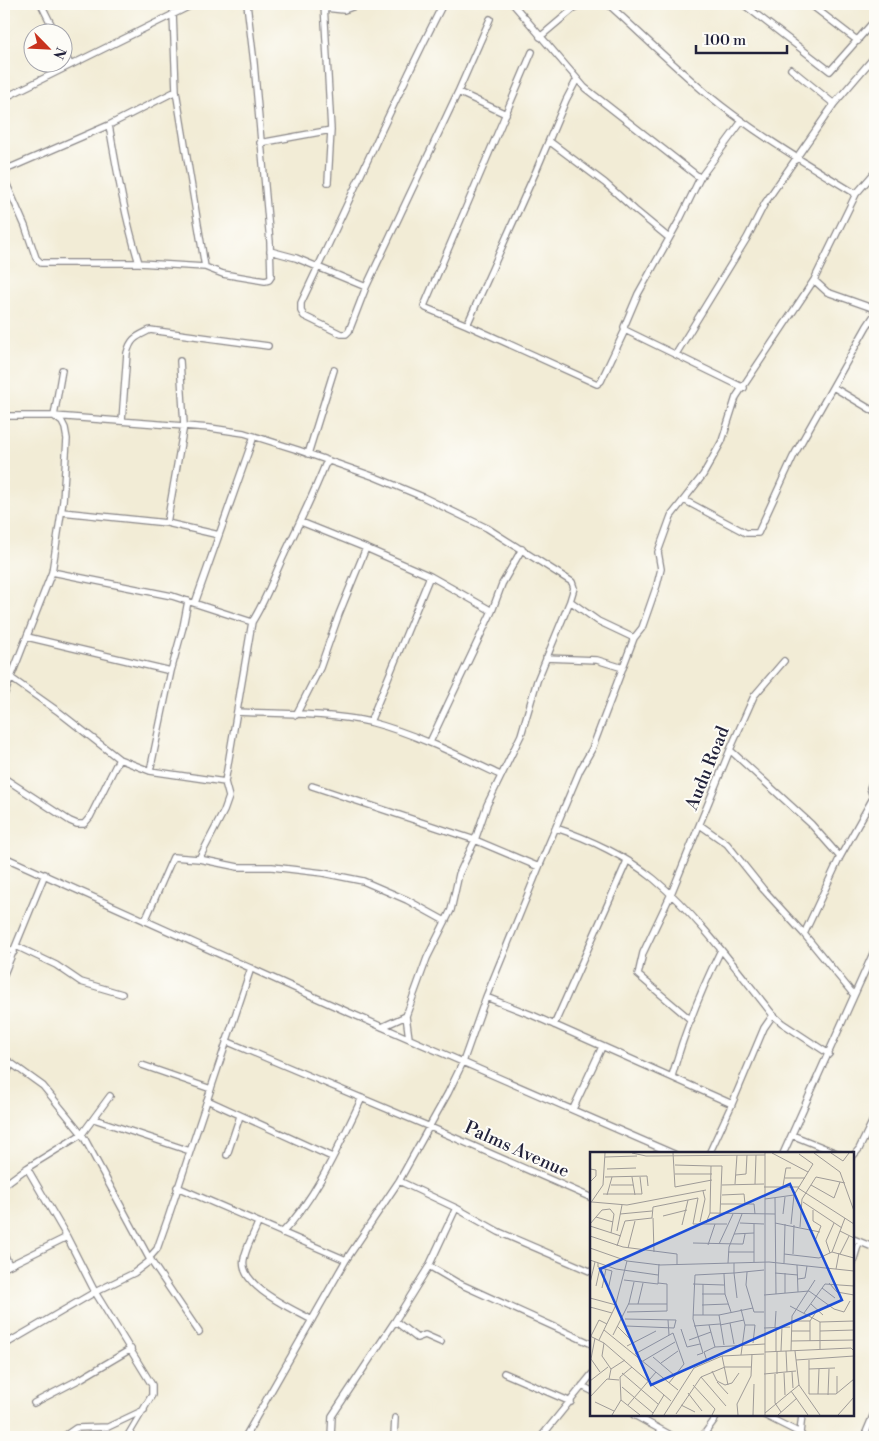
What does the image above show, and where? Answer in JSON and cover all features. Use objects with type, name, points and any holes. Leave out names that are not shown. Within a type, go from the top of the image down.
[{"type":"street","points":[[41,4],[50,22]]},
{"type":"street","points":[[72,63],[194,4]]},
{"type":"street","points":[[4,178],[25,226],[36,258],[41,263],[138,263],[205,267],[223,274],[265,281],[269,280],[271,277],[270,251],[247,4]]},
{"type":"street","points":[[328,182],[331,130],[324,6],[344,10],[360,4]]},
{"type":"street","points":[[513,4],[577,79],[598,99],[700,178]]},
{"type":"street","points":[[540,37],[579,4]]},
{"type":"street","points":[[608,4],[707,94],[742,121],[796,158],[856,194]]},
{"type":"street","points":[[743,4],[830,71],[875,20]]},
{"type":"street","points":[[810,4],[858,40]]},
{"type":"street","points":[[442,6],[408,73],[301,303],[301,311],[304,316],[340,334],[346,334],[349,331],[366,287],[458,92],[490,18]]},
{"type":"street","points":[[173,13],[176,91],[205,267]]},
{"type":"street","points":[[532,52],[424,306],[597,384],[601,381],[625,330],[624,322],[638,294],[700,178],[742,121]]},
{"type":"street","points":[[676,354],[747,238],[765,203],[834,104],[875,56]]},
{"type":"street","points":[[791,69],[834,104]]},
{"type":"street","points":[[4,98],[54,72]]},
{"type":"street","points":[[467,325],[577,79]]},
{"type":"street","points":[[4,169],[109,125],[176,91]]},
{"type":"street","points":[[458,92],[506,114]]},
{"type":"street","points":[[109,125],[120,188],[138,263]]},
{"type":"street","points":[[260,143],[331,130]]},
{"type":"street","points":[[549,140],[606,183],[669,238]]},
{"type":"street","points":[[245,1437],[346,1260],[399,1181],[430,1127],[463,1062],[486,997],[539,867],[580,770],[592,749],[634,638],[642,628],[657,585],[661,569],[658,552],[671,516],[703,475],[715,455],[729,423],[733,403],[814,280],[856,194],[875,172]]},
{"type":"street","points":[[270,251],[296,258],[366,287]]},
{"type":"street","points":[[814,280],[827,292],[875,309]]},
{"type":"street","points":[[684,500],[746,533],[758,533],[793,457],[875,314]]},
{"type":"street","points":[[122,421],[127,353],[130,343],[140,335],[150,330],[268,346]]},
{"type":"street","points":[[625,330],[744,388]]},
{"type":"street","points":[[167,523],[184,425],[180,361]]},
{"type":"street","points":[[54,416],[62,370]]},
{"type":"street","points":[[308,454],[334,370]]},
{"type":"street","points":[[833,387],[875,412]]},
{"type":"street","points":[[4,416],[54,416],[184,425],[244,433],[357,470],[423,498],[487,528],[572,582],[574,588],[570,601],[537,681],[521,735],[500,775],[475,840],[459,874],[454,897],[445,921],[426,958],[406,1016],[409,1038]]},
{"type":"street","points":[[4,695],[52,572],[62,512],[66,439],[65,428],[62,422],[54,416]]},
{"type":"street","points":[[195,603],[254,436]]},
{"type":"street","points":[[199,859],[229,797],[225,782],[252,622],[262,607],[328,462]]},
{"type":"street","points":[[62,512],[167,523],[219,535]]},
{"type":"street","points":[[301,522],[430,576],[492,611]]},
{"type":"street","points":[[296,715],[320,668],[339,614],[366,548]]},
{"type":"street","points":[[430,742],[492,611],[502,584],[522,549]]},
{"type":"street","points":[[52,572],[126,586],[188,601],[252,622]]},
{"type":"street","points":[[370,722],[430,576]]},
{"type":"street","points":[[150,771],[170,671],[183,627],[188,601]]},
{"type":"street","points":[[570,601],[598,621],[634,638]]},
{"type":"street","points":[[27,637],[170,671]]},
{"type":"street","points":[[546,658],[597,660],[623,668]]},
{"type":"street","name":"Audu Road","points":[[691,1020],[638,975],[643,953],[671,894],[754,696],[784,660]]},
{"type":"street","points":[[4,675],[59,712],[119,759],[150,771],[225,782]]},
{"type":"street","points":[[237,712],[336,717],[370,722],[430,742],[500,775]]},
{"type":"street","points":[[730,750],[811,824],[840,858]]},
{"type":"street","points":[[4,778],[70,820],[78,824],[84,824],[90,817],[119,759]]},
{"type":"street","points":[[804,934],[840,858],[874,800],[870,788],[875,775]]},
{"type":"street","points":[[312,786],[475,840],[539,867]]},
{"type":"street","points":[[700,825],[727,844],[854,995]]},
{"type":"street","points":[[556,828],[591,840],[653,878],[671,894],[721,950],[773,1015],[829,1054]]},
{"type":"street","points":[[4,857],[382,1027],[670,1152]]},
{"type":"street","points":[[145,921],[173,857],[199,859],[238,867],[272,866],[363,881],[407,900],[445,921]]},
{"type":"street","points":[[554,1025],[627,861]]},
{"type":"street","points":[[4,974],[45,874]]},
{"type":"street","points":[[16,946],[56,965],[81,982],[122,994]]},
{"type":"street","points":[[4,948],[14,952]]},
{"type":"street","points":[[784,1152],[875,949]]},
{"type":"street","points":[[672,1076],[681,1044],[721,950]]},
{"type":"street","points":[[4,1345],[95,1292],[134,1273],[151,1260],[149,1258],[157,1249],[251,968]]},
{"type":"street","points":[[486,997],[672,1076],[732,1104]]},
{"type":"street","points":[[710,1152],[764,1028],[773,1015]]},
{"type":"street","points":[[382,1027],[406,1016]]},
{"type":"street","name":"Palms Avenue","points":[[226,1041],[590,1197]]},
{"type":"street","points":[[573,1109],[602,1047]]},
{"type":"street","points":[[4,1058],[42,1086],[82,1134],[149,1258],[199,1332]]},
{"type":"street","points":[[4,1081],[12,1063]]},
{"type":"street","points":[[142,1065],[211,1089]]},
{"type":"street","points":[[4,1184],[82,1134],[110,1096]]},
{"type":"street","points":[[282,1233],[301,1212],[332,1158],[362,1098]]},
{"type":"street","points":[[207,1100],[332,1158]]},
{"type":"street","points":[[227,1155],[240,1116]]},
{"type":"street","points":[[854,1155],[859,1149],[875,1116]]},
{"type":"street","points":[[94,1119],[190,1151]]},
{"type":"street","points":[[792,1135],[834,1152]]},
{"type":"street","points":[[27,1168],[67,1237],[95,1292],[152,1384],[152,1395],[127,1437]]},
{"type":"street","points":[[399,1181],[456,1208],[499,1232],[590,1271]]},
{"type":"street","points":[[177,1187],[346,1260]]},
{"type":"street","points":[[331,1437],[332,1416],[429,1266],[456,1208]]},
{"type":"street","points":[[258,1223],[243,1260],[247,1276],[260,1290],[312,1320]]},
{"type":"street","points":[[4,1253],[6,1266],[67,1237]]},
{"type":"street","points":[[854,1240],[875,1248]]},
{"type":"street","points":[[854,1259],[859,1242]]},
{"type":"street","points":[[429,1266],[458,1283],[590,1343]]},
{"type":"street","points":[[395,1321],[417,1338],[425,1336],[441,1342]]},
{"type":"street","points":[[34,1403],[132,1349]]},
{"type":"street","points":[[504,1373],[571,1402]]},
{"type":"street","points":[[541,1437],[590,1376]]},
{"type":"street","points":[[582,1386],[590,1390]]},
{"type":"street","points":[[63,1437],[76,1428],[108,1427],[144,1410]]},
{"type":"street","points":[[864,1437],[875,1412]]},
{"type":"street","points":[[636,1416],[674,1437]]},
{"type":"street","points":[[702,1437],[717,1416]]},
{"type":"street","points":[[766,1416],[801,1435],[802,1416]]},
{"type":"street","points":[[394,1437],[395,1418]]}]
